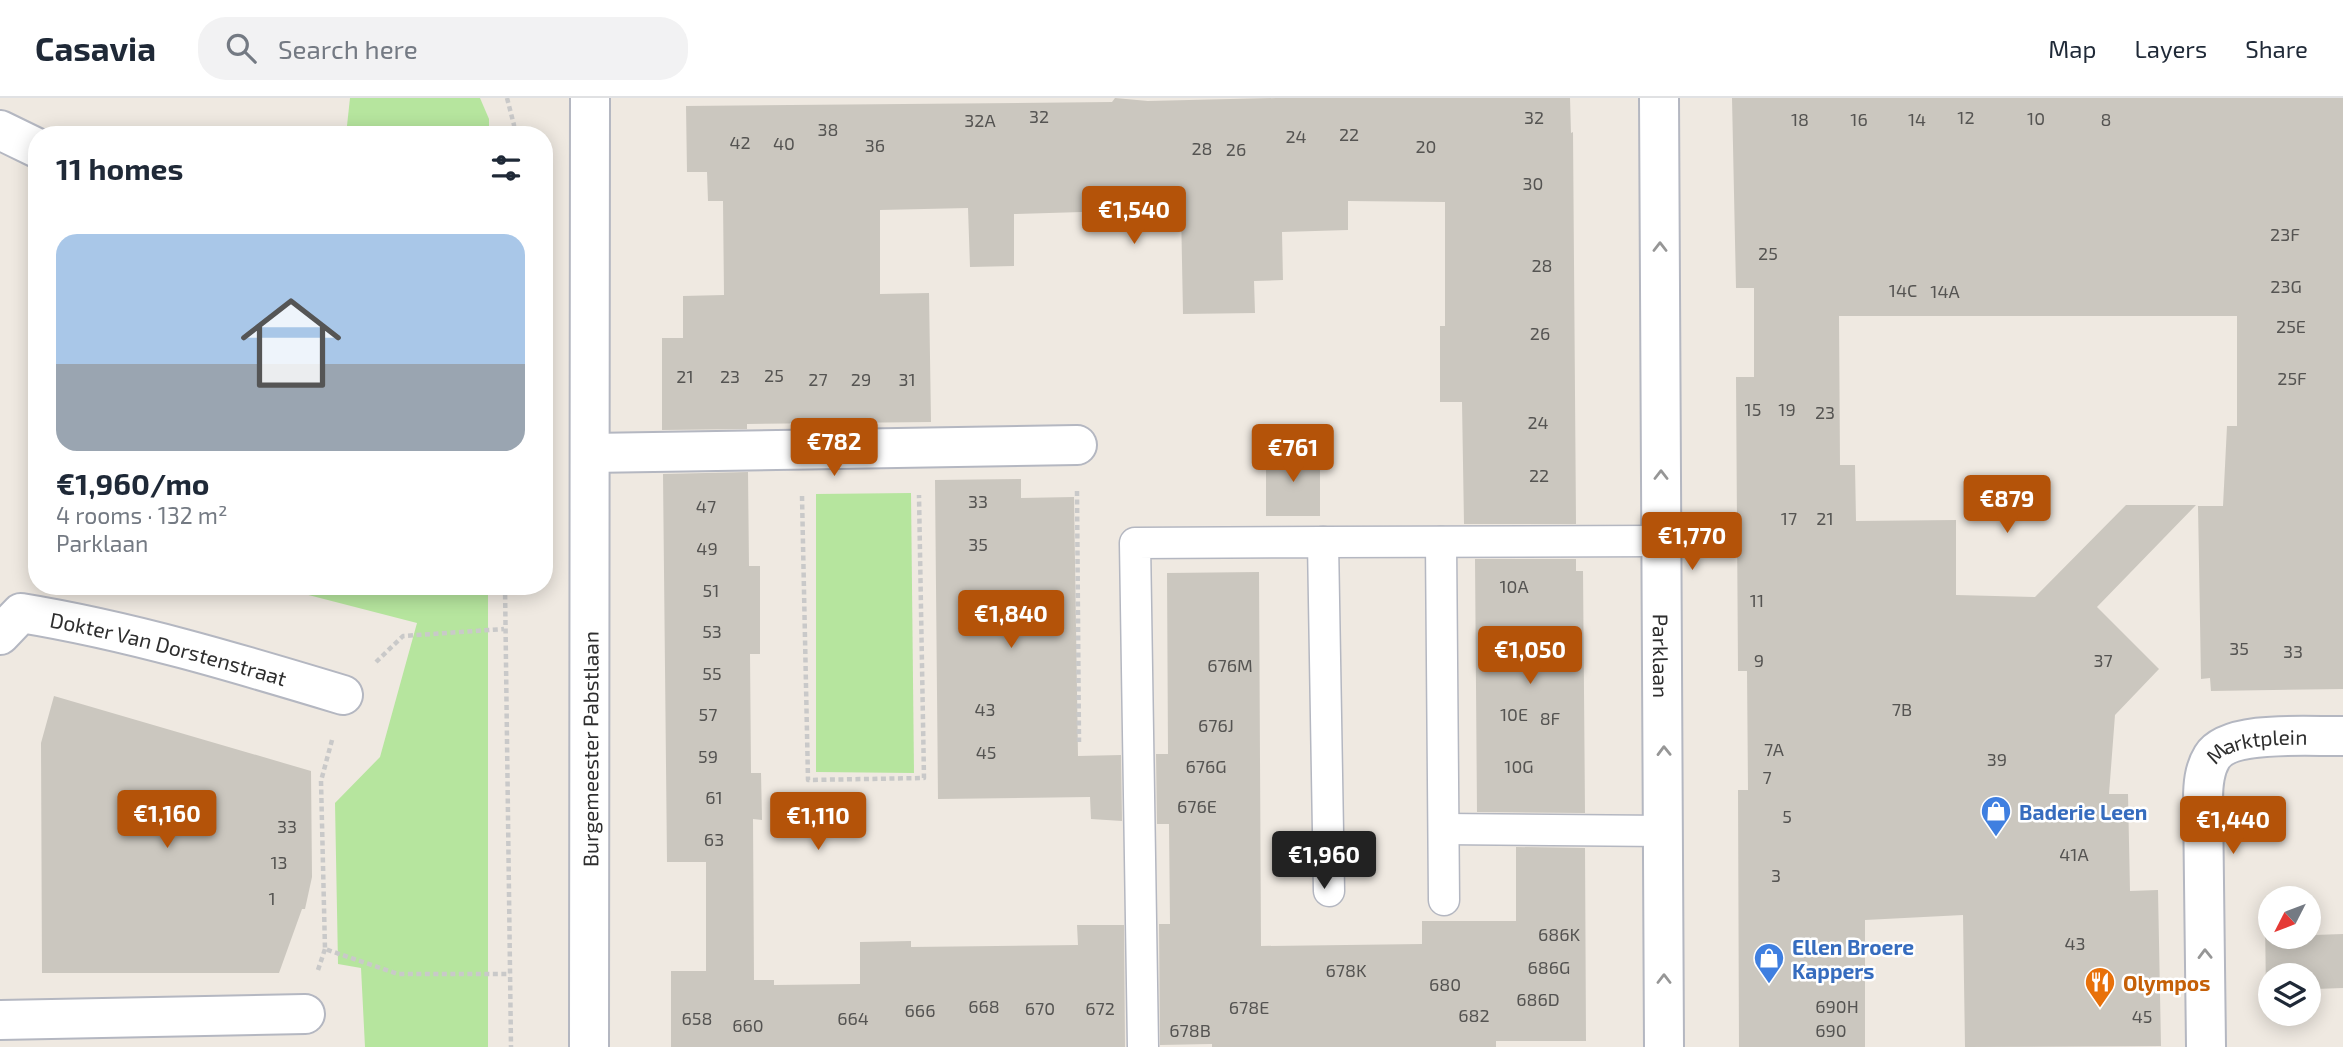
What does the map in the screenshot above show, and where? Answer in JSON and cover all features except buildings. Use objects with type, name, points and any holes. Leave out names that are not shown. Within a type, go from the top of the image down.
[{"type":"street","name":"Burgemeester Pabstlaan","points":[[589,1047],[590,98]]},
{"type":"street","name":"Parklaan","points":[[1659,98],[1664,1047]]},
{"type":"street","points":[[0,130],[28,144]]},
{"type":"street","points":[[590,453],[1077,444]]},
{"type":"street","name":"Dokter Van Dorstenstraat","points":[[0,635],[21,613],[74,622],[198,651],[343,695]]},
{"type":"street","name":"Marktplein","points":[[2206,1047],[2203,800],[2204,777],[2213,755],[2233,742],[2257,737],[2343,736]]},
{"type":"street","points":[[0,1020],[304,1014]]},
{"type":"lane","points":[[1143,1047],[1135,543],[1662,541]]},
{"type":"lane","points":[[1323,542],[1329,891]]},
{"type":"lane","points":[[1441,542],[1444,900]]},
{"type":"lane","points":[[1444,829],[1664,831]]},
{"type":"path","points":[[507,98],[514,126]]},
{"type":"path","points":[[1077,444],[1079,742]]},
{"type":"path","points":[[801,449],[808,780],[898,779],[924,778],[918,447]]},
{"type":"path","points":[[505,595],[511,1047]]},
{"type":"path","points":[[504,629],[403,636],[343,695],[321,781],[325,949],[398,975],[510,974]]},
{"type":"green space","points":[[350,98],[480,98],[489,119],[489,126],[347,126]]},
{"type":"green space","points":[[911,493],[914,773],[816,772],[816,494]]},
{"type":"green space","points":[[308,595],[488,595],[488,1047],[365,1047],[361,968],[338,964],[335,803],[380,757],[417,623]]},
{"type":"place","name":"Baderie Leen","points":[[1996,838]]},
{"type":"place","name":"Ellen Broere Kappers","points":[[1769,985]]},
{"type":"place","name":"Olympos","points":[[2100,1009]]}]
